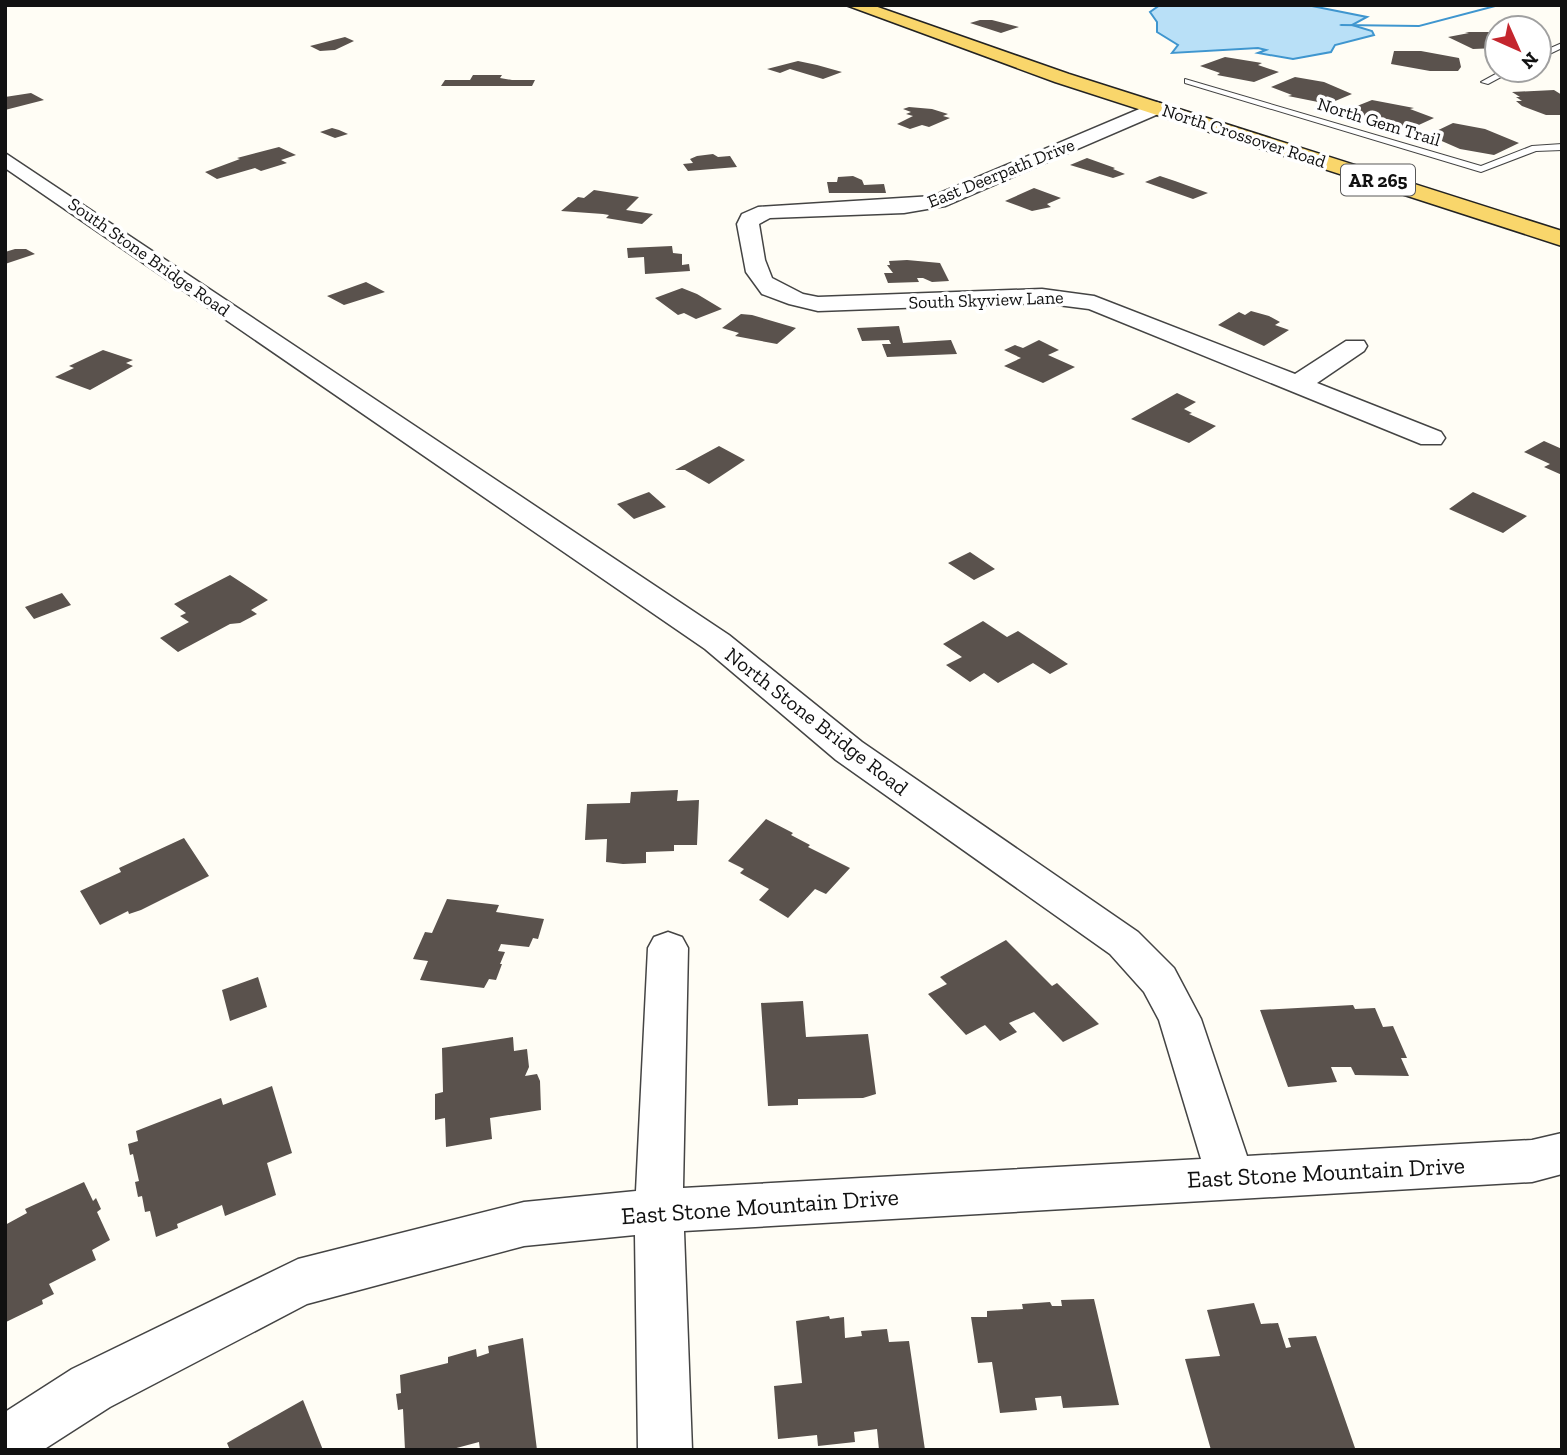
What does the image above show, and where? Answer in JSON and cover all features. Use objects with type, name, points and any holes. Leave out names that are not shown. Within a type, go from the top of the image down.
[{"type":"main road","name":"North Crossover Road","points":[[855,5],[1006,59],[1562,239]]},
{"type":"street","name":"East Deerpath Drive","points":[[757,215],[779,210],[904,207],[938,202],[1156,108]]},
{"type":"street","name":"South Stone Bridge Road","points":[[5,159],[293,356]]},
{"type":"street","name":"South Skyview Lane","points":[[757,215],[748,224],[754,270],[758,280],[769,289],[789,298],[817,304],[849,305],[1042,296],[1076,299],[1110,309],[1431,438]]},
{"type":"street","points":[[1298,384],[1355,346]]},
{"type":"street","name":"North Stone Bridge Road","points":[[293,356],[454,462],[717,642],[849,751],[1124,943],[1159,980],[1180,1019],[1230,1176]]},
{"type":"street","points":[[665,1450],[659,1211],[668,948]]},
{"type":"street","name":"East Stone Mountain Drive","points":[[5,1443],[90,1388],[298,1283],[524,1224],[659,1211],[1230,1176],[1532,1161],[1562,1153]]},
{"type":"lane","name":"North Gem Trail","points":[[1188,81],[1481,169],[1535,148],[1562,147]]},
{"type":"water","points":[[1160,5],[1307,5],[1367,17],[1352,25],[1372,31],[1374,35],[1335,45],[1331,52],[1293,59],[1258,53],[1266,50],[1258,48],[1172,53],[1178,45],[1157,32],[1157,22],[1150,12]]},
{"type":"building","points":[[992,20],[1019,27],[1001,33],[970,23]]},
{"type":"building","points":[[1465,32],[1483,32],[1483,49],[1473,49],[1448,37],[1469,33]]},
{"type":"building","points":[[345,37],[354,41],[335,50],[320,51],[310,46]]},
{"type":"building","points":[[1394,51],[1421,51],[1459,58],[1461,67],[1458,71],[1430,71],[1391,64]]},
{"type":"building","points":[[1225,57],[1262,63],[1258,65],[1279,72],[1254,82],[1217,75],[1220,73],[1200,66]]},
{"type":"building","points":[[798,61],[842,72],[823,79],[790,69],[780,73],[767,69]]},
{"type":"building","points":[[473,75],[502,75],[500,78],[535,80],[532,86],[441,86],[445,80],[470,80]]},
{"type":"building","points":[[1295,77],[1324,82],[1352,94],[1328,104],[1288,96],[1292,95],[1271,87]]},
{"type":"building","points":[[1554,90],[1562,95],[1562,115],[1546,115],[1522,106],[1516,101],[1522,101],[1516,97],[1520,97],[1512,92]]},
{"type":"building","points":[[31,93],[44,100],[5,110],[5,97]]},
{"type":"building","points":[[1372,100],[1414,108],[1410,109],[1434,118],[1410,129],[1367,121],[1370,119],[1347,110]]},
{"type":"building","points":[[903,109],[932,109],[948,114],[943,116],[950,118],[929,127],[922,125],[910,129],[897,124],[913,116],[906,114],[911,112]]},
{"type":"building","points":[[1453,123],[1485,129],[1519,143],[1494,155],[1460,149],[1428,135]]},
{"type":"building","points":[[332,128],[348,134],[335,138],[320,132]]},
{"type":"building","points":[[279,147],[296,155],[281,160],[287,163],[261,171],[255,168],[217,179],[205,172],[240,159],[237,158]]},
{"type":"building","points":[[713,154],[718,157],[730,156],[737,167],[688,171],[683,164],[693,163],[690,159],[697,156]]},
{"type":"building","points":[[1087,158],[1125,174],[1113,178],[1070,165]]},
{"type":"building","points":[[853,176],[862,180],[864,185],[884,184],[886,193],[829,193],[827,182],[837,182],[838,177]]},
{"type":"building","points":[[1160,176],[1208,193],[1193,199],[1145,182]]},
{"type":"building","points":[[1034,188],[1061,198],[1047,204],[1051,207],[1032,211],[1005,201]]},
{"type":"building","points":[[594,190],[639,197],[626,210],[653,214],[642,224],[606,218],[609,215],[603,214],[561,211],[578,197],[584,198]]},
{"type":"building","points":[[672,246],[673,253],[682,254],[682,265],[689,264],[690,271],[645,274],[644,257],[628,258],[627,248]]},
{"type":"building","points":[[26,249],[35,254],[5,264],[5,252]]},
{"type":"building","points":[[889,261],[940,263],[949,281],[932,282],[917,278],[919,282],[888,283],[884,273],[893,273],[887,265],[890,265]]},
{"type":"building","points":[[366,282],[385,292],[344,305],[327,296]]},
{"type":"building","points":[[682,288],[722,309],[696,319],[684,313],[678,315],[655,298]]},
{"type":"building","points":[[1251,311],[1269,316],[1280,322],[1275,325],[1289,330],[1264,346],[1218,325],[1239,312],[1245,315]]},
{"type":"building","points":[[741,314],[796,328],[777,344],[735,336],[739,333],[722,328]]},
{"type":"building","points":[[899,326],[903,343],[951,340],[957,354],[887,357],[882,344],[891,344],[889,340],[862,341],[857,328]]},
{"type":"building","points":[[1039,340],[1059,350],[1048,355],[1075,367],[1043,383],[1004,366],[1021,358],[1004,350],[1015,345],[1023,348]]},
{"type":"building","points":[[103,350],[133,360],[126,363],[133,366],[90,390],[55,377],[74,368],[69,366]]},
{"type":"building","points":[[1177,393],[1196,402],[1184,409],[1192,413],[1189,414],[1216,426],[1189,443],[1131,419]]},
{"type":"building","points":[[1544,441],[1562,449],[1562,475],[1544,467],[1550,464],[1524,452]]},
{"type":"building","points":[[719,446],[745,460],[709,484],[685,470],[675,470]]},
{"type":"building","points":[[649,492],[666,507],[634,519],[617,504]]},
{"type":"building","points":[[1473,492],[1527,516],[1503,533],[1449,509]]},
{"type":"building","points":[[970,552],[995,569],[974,580],[948,563]]},
{"type":"building","points":[[230,575],[268,600],[251,610],[257,614],[240,623],[230,624],[178,652],[160,638],[189,622],[180,616],[186,613],[174,604]]},
{"type":"building","points":[[62,593],[71,605],[34,619],[25,607]]},
{"type":"building","points":[[983,621],[1007,637],[1018,631],[1068,664],[1050,674],[1033,663],[998,683],[984,673],[970,682],[946,665],[962,657],[943,644]]},
{"type":"building","points":[[678,790],[677,801],[699,800],[697,845],[674,845],[674,851],[646,852],[646,863],[623,864],[606,862],[607,839],[585,840],[587,804],[630,803],[631,792]]},
{"type":"building","points":[[766,819],[793,833],[791,835],[810,845],[808,847],[850,868],[826,894],[815,889],[788,918],[759,900],[769,889],[740,873],[744,869],[728,861]]},
{"type":"building","points":[[184,838],[209,876],[141,910],[129,914],[128,911],[100,925],[80,891],[121,872],[119,868]]},
{"type":"building","points":[[447,899],[499,905],[496,912],[544,919],[538,939],[533,938],[529,947],[501,944],[498,951],[505,952],[496,980],[489,979],[484,988],[420,980],[428,961],[413,959],[425,932],[432,933]]},
{"type":"building","points":[[1006,940],[1052,986],[1057,983],[1099,1024],[1063,1042],[1034,1012],[1009,1023],[1017,1032],[1000,1041],[985,1025],[966,1035],[928,994],[947,984],[940,977]]},
{"type":"building","points":[[258,977],[267,1007],[230,1021],[222,990]]},
{"type":"building","points":[[803,1001],[806,1037],[868,1034],[876,1094],[863,1098],[798,1099],[798,1105],[768,1106],[761,1003]]},
{"type":"building","points":[[1353,1005],[1355,1009],[1375,1008],[1383,1027],[1393,1026],[1407,1058],[1401,1058],[1409,1076],[1355,1075],[1351,1067],[1331,1067],[1337,1082],[1288,1087],[1260,1010]]},
{"type":"building","points":[[513,1037],[514,1051],[527,1049],[529,1067],[525,1076],[537,1074],[540,1081],[541,1110],[490,1118],[492,1139],[446,1147],[445,1118],[435,1120],[435,1094],[443,1092],[442,1048]]},
{"type":"building","points":[[272,1086],[292,1153],[267,1163],[276,1195],[225,1216],[222,1205],[177,1224],[178,1228],[156,1237],[150,1211],[145,1212],[142,1196],[138,1197],[135,1182],[139,1181],[128,1144],[138,1141],[136,1131],[221,1098],[223,1105]]},
{"type":"building","points":[[84,1182],[93,1201],[96,1198],[101,1209],[97,1212],[110,1240],[92,1250],[96,1260],[49,1284],[54,1294],[42,1300],[43,1304],[6,1322],[5,1225],[27,1213],[25,1209]]},
{"type":"building","points":[[1094,1299],[1119,1405],[1063,1408],[1061,1396],[1035,1398],[1037,1410],[1000,1413],[992,1362],[978,1363],[971,1317],[987,1317],[987,1311],[1023,1309],[1022,1304],[1050,1302],[1052,1306],[1062,1306],[1061,1300]]},
{"type":"building","points":[[1254,1303],[1261,1324],[1278,1323],[1286,1348],[1291,1347],[1288,1338],[1316,1336],[1355,1448],[1211,1450],[1185,1359],[1220,1356],[1207,1310]]},
{"type":"building","points":[[829,1316],[830,1319],[844,1317],[845,1338],[862,1336],[861,1331],[887,1329],[889,1342],[909,1341],[925,1450],[879,1450],[877,1429],[854,1432],[855,1442],[818,1446],[817,1435],[778,1439],[774,1386],[802,1383],[796,1321]]},
{"type":"building","points":[[523,1338],[537,1450],[480,1450],[479,1442],[449,1450],[405,1450],[403,1409],[398,1410],[396,1394],[401,1393],[400,1375],[448,1363],[448,1357],[476,1349],[477,1357],[489,1353],[488,1346]]},
{"type":"building","points":[[303,1400],[323,1450],[230,1450],[227,1443]]},
{"type":"waterway","points":[[1341,25],[1419,26],[1501,5]]}]
